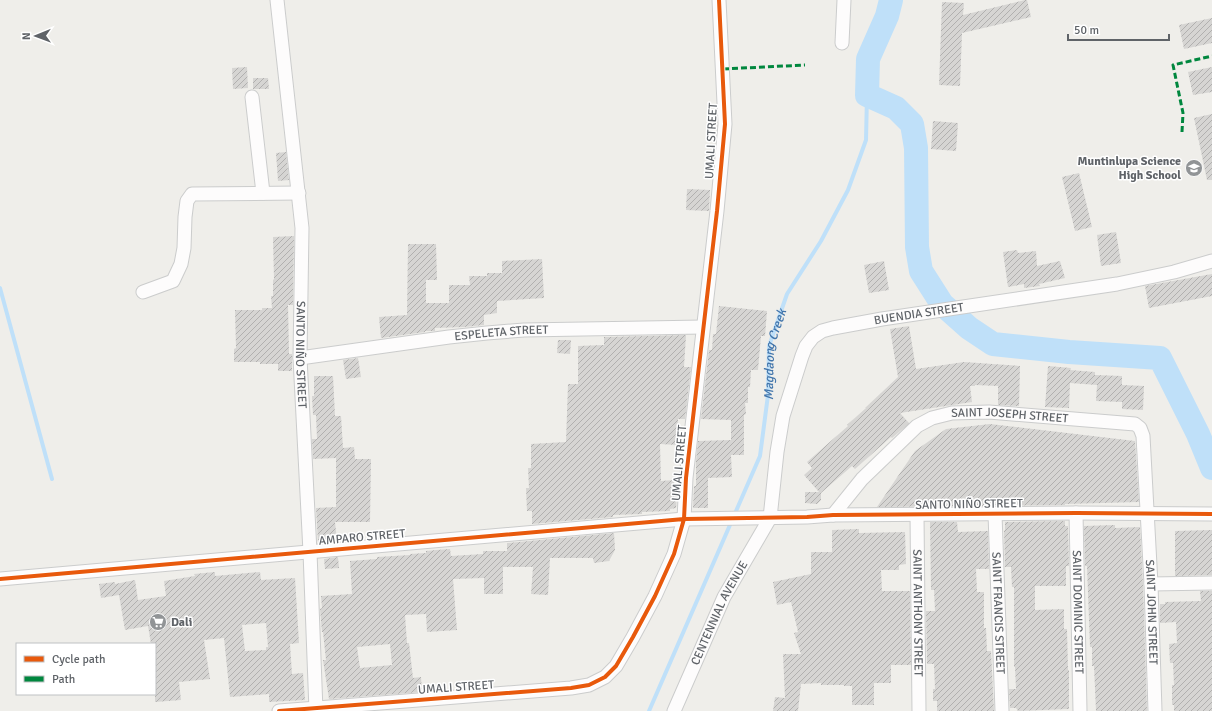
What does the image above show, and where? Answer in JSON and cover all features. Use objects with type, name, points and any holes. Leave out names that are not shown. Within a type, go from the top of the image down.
[{"type":"street","name":"SANTO NIÑO STREET","points":[[278,0],[302,228],[300,358],[316,709]]},
{"type":"street","name":"UMALI STREET","points":[[279,711],[571,688],[589,685],[605,676],[616,666],[655,596],[674,554],[684,519],[686,478],[717,211],[724,124],[719,0]]},
{"type":"street","points":[[842,43],[844,0]]},
{"type":"street","points":[[252,97],[263,193]]},
{"type":"street","points":[[143,292],[173,281],[181,264],[184,248],[187,201],[192,194],[299,193]]},
{"type":"street","name":"BUENDIA STREET","points":[[763,518],[783,416],[806,346],[813,337],[822,331],[882,319],[1117,284],[1174,272],[1212,261]]},
{"type":"street","name":"ESPELETA STREET","points":[[300,358],[487,333],[524,330],[703,327]]},
{"type":"street","name":"SAINT JOSEPH STREET","points":[[833,515],[862,479],[918,426],[932,418],[952,414],[989,412],[1134,424],[1140,428],[1143,436],[1146,513]]},
{"type":"street","name":"SANTO NIÑO STREET","points":[[726,519],[833,515],[1076,513],[1208,514]]},
{"type":"street","name":"SAINT DOMINIC STREET","points":[[1076,513],[1080,711]]},
{"type":"street","name":"SAINT JOHN STREET","points":[[1146,513],[1151,584],[1155,711]]},
{"type":"street","name":"SAINT FRANCIS STREET","points":[[995,514],[1002,711]]},
{"type":"street","name":"SAINT ANTHONY STREET","points":[[917,515],[919,711]]},
{"type":"street","name":"CENTENNIAL AVENUE","points":[[674,711],[724,597],[763,518]]},
{"type":"street","name":"AMPARO STREET","points":[[0,579],[684,519],[726,519]]},
{"type":"street","points":[[1151,584],[1212,583]]},
{"type":"building","points":[[1027,0],[1031,17],[962,33],[960,86],[939,85],[942,2],[964,3],[963,15]]},
{"type":"building","points":[[1212,18],[1212,43],[1184,49],[1179,25]]},
{"type":"building","points":[[247,67],[248,88],[233,89],[232,68]]},
{"type":"building","points":[[1212,67],[1212,92],[1193,95],[1188,72]]},
{"type":"building","points":[[253,78],[268,78],[269,89],[253,89]]},
{"type":"building","points":[[1212,114],[1212,180],[1207,180],[1194,118]]},
{"type":"building","points":[[933,121],[958,123],[956,151],[931,149]]},
{"type":"building","points":[[286,152],[289,180],[278,181],[276,153]]},
{"type":"building","points":[[1079,173],[1092,227],[1075,231],[1062,177]]},
{"type":"building","points":[[687,189],[710,190],[709,211],[686,210]]},
{"type":"building","points":[[1116,232],[1121,263],[1101,266],[1097,235]]},
{"type":"building","points":[[294,236],[293,305],[288,305],[289,354],[292,354],[292,371],[278,371],[278,364],[234,362],[234,349],[236,348],[235,310],[262,310],[262,308],[272,308],[271,296],[273,296],[274,279],[273,237]]},
{"type":"building","points":[[408,244],[436,244],[437,280],[426,280],[426,303],[449,303],[449,285],[470,285],[469,276],[487,276],[487,273],[502,273],[502,261],[542,259],[544,298],[497,301],[497,313],[484,315],[484,325],[435,328],[435,331],[425,331],[381,338],[379,317],[407,315]]},
{"type":"building","points":[[1017,250],[1018,253],[1036,251],[1037,266],[1060,261],[1065,278],[1039,284],[1040,286],[1024,288],[1024,284],[1008,287],[1003,252]]},
{"type":"building","points":[[884,261],[889,290],[869,293],[864,265]]},
{"type":"building","points":[[1212,274],[1212,296],[1149,308],[1145,286]]},
{"type":"building","points":[[719,306],[767,311],[765,336],[761,336],[758,370],[751,370],[750,387],[748,387],[748,403],[745,403],[746,414],[744,415],[744,455],[731,455],[732,477],[708,478],[708,508],[693,508],[694,486],[696,486],[698,441],[731,440],[731,420],[701,419],[709,350],[712,350],[713,334],[716,334]]},
{"type":"building","points":[[909,326],[916,369],[964,362],[1020,366],[1019,406],[998,405],[998,386],[975,385],[970,386],[972,402],[900,413],[909,423],[905,427],[892,438],[891,437],[855,469],[852,466],[821,493],[821,500],[817,504],[805,503],[805,492],[819,492],[804,475],[812,468],[807,462],[848,426],[847,425],[898,377],[890,329]]},
{"type":"building","points":[[686,335],[684,367],[691,367],[685,419],[678,419],[677,445],[660,444],[661,481],[674,480],[674,486],[678,486],[676,508],[670,509],[670,511],[642,512],[642,514],[613,515],[613,517],[532,524],[532,511],[527,511],[526,488],[529,488],[528,468],[531,468],[531,444],[566,442],[568,384],[578,384],[578,346],[604,345],[604,337]]},
{"type":"building","points":[[558,340],[571,340],[570,354],[557,353]]},
{"type":"building","points":[[358,358],[361,377],[346,379],[343,360]]},
{"type":"building","points":[[1048,366],[1095,372],[1095,375],[1122,376],[1122,385],[1144,386],[1143,410],[1122,409],[1122,402],[1096,401],[1097,385],[1070,383],[1069,408],[1045,407]]},
{"type":"building","points":[[314,376],[333,376],[335,416],[341,416],[343,448],[354,447],[355,459],[371,459],[370,522],[335,522],[337,541],[318,543],[316,508],[336,507],[336,458],[313,459],[312,439],[317,439],[316,415],[313,415],[312,396],[314,396]]},
{"type":"building","points":[[990,424],[1135,441],[1139,502],[1065,505],[877,507],[915,451],[946,429]]},
{"type":"building","points":[[1065,521],[1065,526],[1068,526],[1069,566],[1066,566],[1066,586],[1035,586],[1035,610],[1064,609],[1064,629],[1067,629],[1069,709],[1018,711],[1016,708],[1010,708],[1009,689],[1016,689],[1014,667],[1014,587],[1012,587],[1011,567],[1005,567],[1005,522]]},
{"type":"building","points":[[930,522],[957,522],[958,532],[988,531],[989,569],[976,569],[977,592],[984,592],[984,628],[986,628],[987,651],[991,651],[994,711],[937,711],[937,701],[933,701],[933,689],[935,689],[934,664],[927,664],[926,611],[935,611],[934,590],[931,590]]},
{"type":"building","points":[[1115,525],[1115,528],[1140,527],[1147,711],[1096,711],[1094,666],[1092,666],[1092,647],[1090,647],[1084,526]]},
{"type":"building","points":[[859,529],[859,533],[905,532],[906,564],[899,565],[899,570],[881,570],[882,591],[910,591],[911,665],[891,665],[891,683],[874,683],[874,705],[852,705],[852,686],[821,685],[821,683],[801,684],[798,711],[773,711],[775,697],[785,698],[783,654],[801,654],[794,633],[798,632],[791,602],[777,605],[773,582],[811,574],[811,552],[832,552],[832,530]]},
{"type":"building","points":[[1212,530],[1212,575],[1175,576],[1175,531]]},
{"type":"building","points":[[614,533],[615,550],[609,561],[594,563],[593,558],[550,558],[548,595],[531,594],[533,567],[503,567],[503,594],[484,594],[484,578],[453,579],[457,630],[427,632],[426,614],[405,615],[407,643],[409,643],[413,678],[421,677],[422,692],[329,699],[323,660],[326,660],[320,609],[322,608],[321,596],[352,594],[350,561],[377,559],[377,557],[410,555],[426,553],[426,551],[450,549],[451,556],[483,554],[483,551],[507,551],[507,543]],"holes":[[[390,644],[392,665],[360,668],[357,647]]]},
{"type":"building","points":[[338,557],[339,568],[325,569],[324,559]]},
{"type":"building","points":[[215,572],[215,576],[260,572],[261,580],[295,578],[299,643],[290,644],[292,674],[303,673],[305,700],[269,702],[269,694],[230,697],[224,638],[204,640],[210,679],[179,682],[181,700],[155,702],[156,643],[151,643],[148,626],[125,630],[119,595],[101,598],[99,584],[115,582],[115,584],[135,580],[138,600],[166,596],[164,581],[195,576],[194,574]],"holes":[[[266,623],[268,647],[266,647],[266,650],[245,651],[242,625]]]},
{"type":"building","points":[[1200,591],[1212,591],[1212,711],[1174,711],[1174,705],[1172,705],[1172,685],[1174,685],[1173,663],[1170,663],[1169,644],[1177,643],[1176,622],[1160,623],[1160,604],[1165,604],[1165,602],[1201,601]]},
{"type":"waterway","points":[[891,0],[887,16],[868,59],[867,95],[896,108],[912,124],[916,148],[917,247],[921,271],[942,304],[969,328],[993,344],[1069,352],[1160,358],[1198,434],[1212,468]]},
{"type":"waterway","name":"Magdaong Creek","points":[[649,711],[760,456],[768,395],[769,346],[787,294],[821,241],[848,190],[866,140],[867,95]]},
{"type":"waterway","points":[[0,288],[52,479]]},
{"type":"marked path","points":[[1182,132],[1183,113],[1173,65],[1212,56]]},
{"type":"marked path","points":[[723,69],[805,65]]},
{"type":"cycle path","points":[[279,711],[571,688],[589,685],[605,677],[616,666],[655,596],[674,554],[684,519],[686,478],[717,211],[725,124],[719,0]]},
{"type":"cycle path","points":[[0,579],[684,519],[807,517],[833,515],[1076,513],[1212,514]]},
{"type":"place","name":"Muntinlupa Science High School","points":[[1194,168]]},
{"type":"place","name":"Dali","points":[[158,622]]}]
